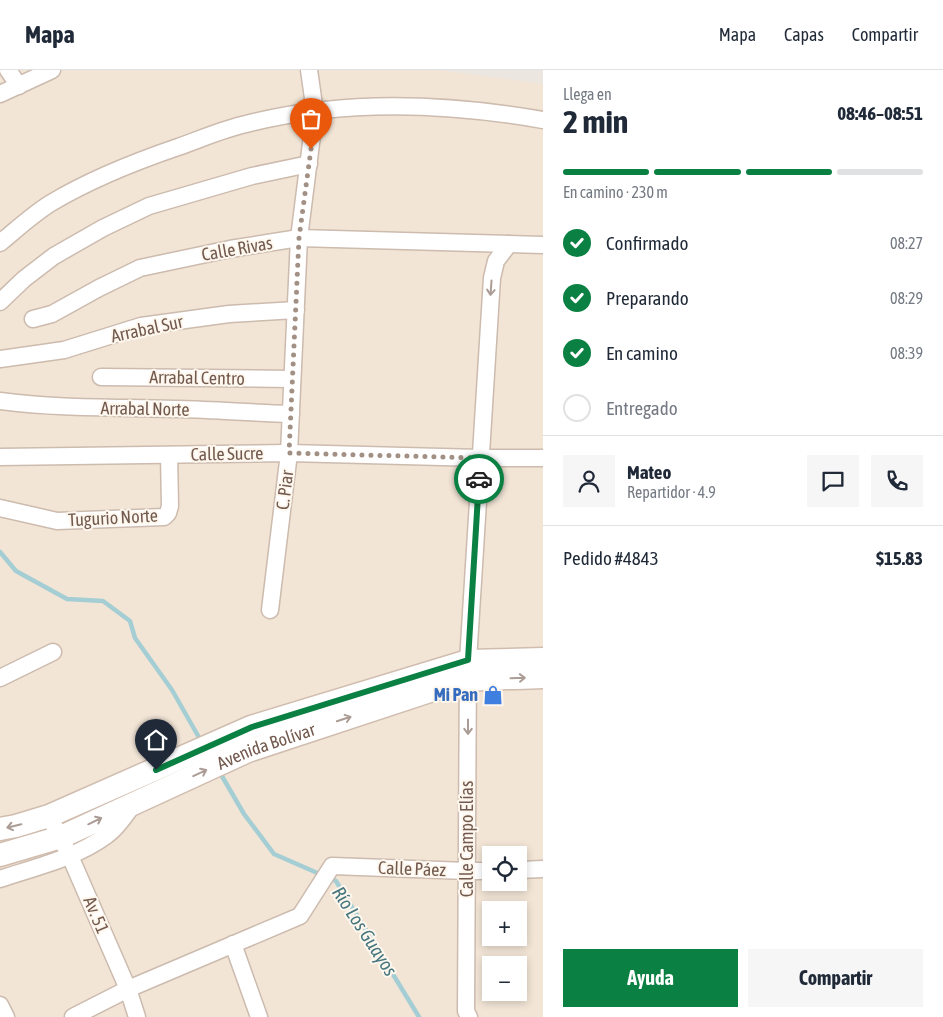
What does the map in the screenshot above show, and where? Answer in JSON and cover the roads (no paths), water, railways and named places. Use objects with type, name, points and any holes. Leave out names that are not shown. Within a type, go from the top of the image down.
[{"type":"main road","name":"Avenida Bolívar","points":[[0,855],[66,846],[144,790],[252,727],[468,671],[543,659]]},
{"type":"main road","name":"Avenida Bolívar","points":[[0,829],[144,790],[248,750],[450,684],[468,671],[543,678]]},
{"type":"street","points":[[8,70],[19,86]]},
{"type":"street","points":[[0,94],[52,70]]},
{"type":"street","name":"C. Piar","points":[[270,610],[289,453],[299,238],[315,112],[309,70]]},
{"type":"street","points":[[0,243],[49,204],[109,173],[137,160],[246,124],[295,114],[367,106],[435,107],[506,113],[543,120]]},
{"type":"street","points":[[0,302],[24,279],[54,256],[103,228],[149,206],[252,176],[309,164]]},
{"type":"street","name":"Calle Rivas","points":[[33,319],[52,314],[140,268],[230,249],[299,238],[543,245]]},
{"type":"street","name":"Calle Campo Elías","points":[[469,1017],[466,1011],[468,671],[492,278],[496,261],[509,244]]},
{"type":"street","name":"Arrabal Sur","points":[[0,359],[64,350],[141,326],[229,314],[296,310]]},
{"type":"street","name":"Arrabal Centro","points":[[102,377],[292,379]]},
{"type":"street","name":"Arrabal Norte","points":[[0,401],[78,407],[291,414]]},
{"type":"street","name":"Calle Sucre","points":[[0,457],[289,453],[543,458]]},
{"type":"street","name":"Tugurio Norte","points":[[0,508],[57,521],[164,518],[170,506],[169,455]]},
{"type":"street","points":[[0,678],[53,652]]},
{"type":"street","name":"Av. 51","points":[[49,816],[66,846],[128,989],[137,1017]]},
{"type":"street","points":[[0,879],[66,846]]},
{"type":"street","name":"Calle Páez","points":[[233,944],[300,916],[332,866],[482,870]]},
{"type":"street","points":[[527,870],[543,869]]},
{"type":"street","points":[[73,1017],[128,989],[233,944],[259,1017]]},
{"type":"street","points":[[0,1005],[6,1017]]},
{"type":"waterway","name":"Río Los Guayos","points":[[0,552],[16,571],[67,599],[103,601],[130,621],[135,638],[172,690],[201,741]]},
{"type":"waterway","name":"Río Los Guayos","points":[[219,771],[244,814],[274,854],[322,875]]},
{"type":"waterway","name":"Río Los Guayos","points":[[329,878],[336,881],[419,1017]]},
{"type":"place","name":"Mi Pan","points":[[493,695]]}]
